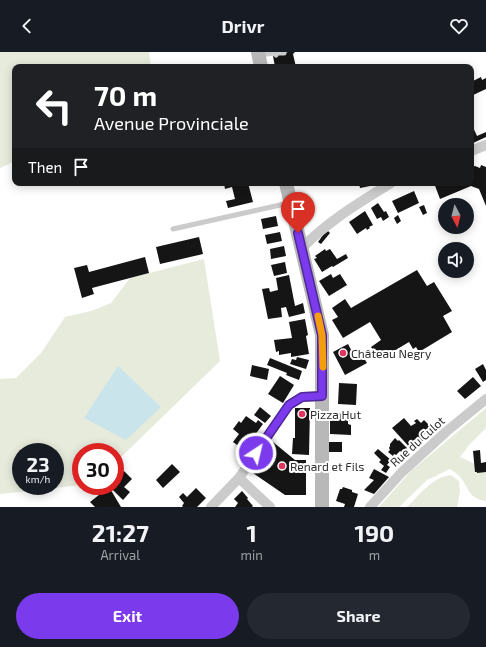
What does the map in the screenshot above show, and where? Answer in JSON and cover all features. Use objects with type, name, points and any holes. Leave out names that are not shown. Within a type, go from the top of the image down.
[{"type":"main road","points":[[287,186],[322,335],[322,507]]},
{"type":"street","points":[[474,150],[486,145]]},
{"type":"street","points":[[302,248],[314,236],[344,212],[386,186]]},
{"type":"street","points":[[211,507],[239,478],[289,405],[302,397],[322,396]]},
{"type":"street","name":"Rue du Culot","points":[[370,507],[402,472],[447,431],[486,399]]},
{"type":"street","points":[[239,478],[270,507]]},
{"type":"lane","points":[[259,58],[284,53]]},
{"type":"lane","points":[[173,229],[291,202]]},
{"type":"shaded area","points":[[0,52],[149,52],[151,64],[12,64],[12,162],[0,168]]},
{"type":"shaded area","points":[[204,259],[220,361],[124,454],[124,443],[72,443],[72,486],[64,487],[64,443],[12,443],[12,493],[0,494],[0,379],[16,378],[41,353],[65,317],[91,311],[111,303],[130,278]]},
{"type":"shaded area","points":[[486,408],[486,428],[469,445],[460,457],[486,469],[486,501],[480,500],[473,496],[460,477],[450,469],[427,480],[399,507],[379,507],[411,471]]},
{"type":"shaded area","points":[[451,475],[459,481],[460,491],[457,507],[407,507],[438,479]]},
{"type":"water","points":[[118,366],[161,407],[126,440],[84,418]]},
{"type":"building","points":[[288,52],[295,52],[293,54],[295,64],[274,64],[273,56]]},
{"type":"building","points":[[481,77],[482,80],[486,78],[486,89],[474,95],[474,80]]},
{"type":"building","points":[[474,130],[477,136],[486,132],[486,137],[474,143]]},
{"type":"building","points":[[481,165],[486,167],[486,206],[479,189],[471,186],[474,186],[475,166],[480,168]]},
{"type":"building","points":[[224,186],[249,186],[253,202],[228,208],[226,201],[235,199],[232,187],[225,189]]},
{"type":"building","points":[[360,186],[370,186],[360,188]]},
{"type":"building","points":[[435,186],[471,186],[440,198]]},
{"type":"building","points":[[414,191],[419,203],[398,213],[392,201]]},
{"type":"building","points":[[378,203],[384,212],[386,211],[389,217],[383,221],[381,217],[377,219],[371,208]]},
{"type":"building","points":[[424,205],[427,213],[423,215],[419,207]]},
{"type":"building","points":[[365,211],[373,225],[367,230],[366,228],[357,234],[349,222]]},
{"type":"building","points":[[398,215],[401,221],[397,224],[394,218]]},
{"type":"building","points":[[276,216],[278,226],[263,229],[261,219]]},
{"type":"building","points":[[328,231],[330,233],[321,244],[318,242],[323,235]]},
{"type":"building","points":[[280,232],[282,241],[267,244],[265,235]]},
{"type":"building","points":[[199,237],[203,254],[160,264],[156,247]]},
{"type":"building","points":[[284,246],[286,256],[271,259],[270,249]]},
{"type":"building","points":[[325,249],[326,251],[330,249],[337,259],[346,254],[348,258],[322,272],[314,259],[317,258],[315,256]]},
{"type":"building","points":[[145,257],[149,273],[92,288],[94,294],[82,298],[74,268],[87,265],[89,272]]},
{"type":"building","points":[[285,262],[287,273],[274,276],[271,265]]},
{"type":"building","points":[[417,270],[427,286],[434,282],[452,311],[443,316],[452,332],[419,352],[416,347],[413,349],[409,342],[389,354],[387,350],[377,356],[371,347],[381,340],[370,322],[343,338],[332,320],[338,317],[332,308],[345,299],[351,308]]},
{"type":"building","points":[[331,274],[333,278],[340,274],[347,285],[329,296],[319,281]]},
{"type":"building","points":[[289,275],[295,306],[303,303],[305,313],[289,317],[286,307],[281,308],[282,317],[268,319],[262,289],[269,288],[270,292],[278,290],[276,278]]},
{"type":"building","points":[[305,319],[309,354],[291,357],[291,353],[279,355],[279,351],[276,352],[274,340],[292,338],[289,322]]},
{"type":"building","points":[[348,344],[356,359],[362,355],[367,363],[345,375],[333,352]]},
{"type":"building","points":[[297,357],[309,360],[306,369],[290,364],[292,359],[296,360]]},
{"type":"building","points":[[270,358],[302,371],[299,380],[286,375],[287,373],[267,365]]},
{"type":"building","points":[[483,364],[486,370],[486,380],[483,382],[475,369]]},
{"type":"building","points":[[252,365],[269,369],[267,380],[250,376]]},
{"type":"building","points":[[280,376],[294,385],[283,403],[268,394]]},
{"type":"building","points":[[473,377],[481,386],[465,399],[457,391]]},
{"type":"building","points":[[339,383],[357,384],[356,405],[338,404]]},
{"type":"building","points":[[260,407],[271,416],[265,423],[254,415]]},
{"type":"building","points":[[295,408],[310,408],[309,455],[292,454],[293,438],[295,438]]},
{"type":"building","points":[[352,413],[352,421],[348,421],[348,424],[351,425],[351,435],[330,434],[330,414]]},
{"type":"building","points":[[246,416],[256,423],[258,420],[263,424],[244,450],[233,442],[239,434],[233,429],[239,421],[241,423]]},
{"type":"building","points":[[404,418],[411,426],[416,423],[414,421],[417,419],[421,423],[424,420],[432,428],[422,436],[424,440],[412,450],[392,428]]},
{"type":"building","points":[[395,438],[407,448],[403,453],[400,451],[393,456],[388,452],[390,450],[390,444]]},
{"type":"building","name":"Renard et Fils","points":[[273,442],[295,460],[306,460],[306,495],[285,495],[253,473]]},
{"type":"building","points":[[327,442],[342,442],[342,452],[327,452]]},
{"type":"building","points":[[378,449],[391,460],[387,465],[390,467],[386,473],[381,470],[384,466],[379,462],[381,460],[374,453]]},
{"type":"building","points":[[480,450],[481,463],[486,462],[486,472],[477,473],[475,472],[473,451]]},
{"type":"building","points":[[172,464],[180,472],[163,488],[156,480]]},
{"type":"building","points":[[374,469],[389,477],[374,494],[364,490],[374,480],[369,478]]},
{"type":"building","points":[[124,471],[132,479],[124,487]]},
{"type":"building","points":[[124,487],[130,492],[123,500],[118,495],[124,495]]},
{"type":"building","points":[[343,487],[358,494],[354,507],[344,507],[345,504],[336,501],[340,489]]},
{"type":"building","points":[[196,488],[206,498],[197,507],[183,507],[182,506],[184,503],[179,497],[183,493],[187,497]]},
{"type":"building","points":[[242,491],[253,506],[252,507],[235,507],[238,503],[234,499]]},
{"type":"building","points":[[99,495],[114,495],[121,507],[95,507],[90,502]]},
{"type":"slow traffic","points":[[318,316],[322,335],[323,367]]},
{"type":"place","name":"Château Negry","points":[[343,353]]},
{"type":"place","name":"Pizza Hut","points":[[302,414]]},
{"type":"place","name":"Renard et Fils","points":[[282,466]]},
{"type":"route","points":[[256,453],[289,405],[302,397],[322,396],[322,335],[298,233]]}]
